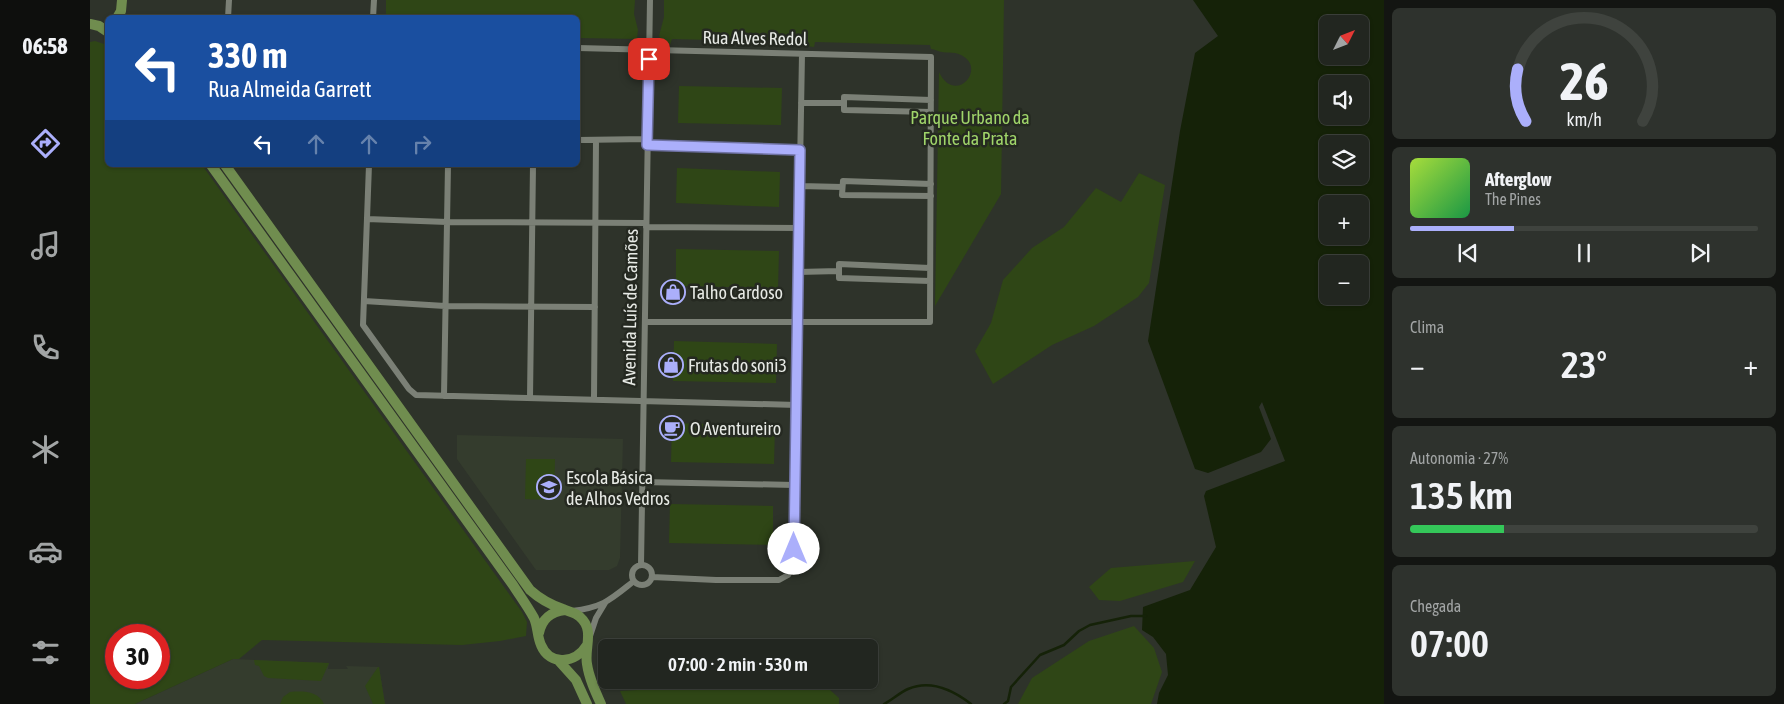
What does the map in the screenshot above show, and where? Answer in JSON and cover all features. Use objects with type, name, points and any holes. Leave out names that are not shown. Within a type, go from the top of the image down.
[{"type":"main road","points":[[118,15],[122,2]]},
{"type":"main road","points":[[122,2],[126,15]]},
{"type":"main road","points":[[212,167],[513,585],[535,620],[541,646],[546,653],[558,660],[576,680],[587,704]]},
{"type":"main road","points":[[226,167],[530,590],[550,604],[579,616],[585,622],[588,630],[587,664],[600,704]]},
{"type":"main road","points":[[539,633],[544,619],[557,611],[568,611]]},
{"type":"main road","points":[[558,660],[576,657],[583,652],[588,641]]},
{"type":"street","points":[[228,15],[229,0]]},
{"type":"street","points":[[373,15],[374,0]]},
{"type":"street","name":"Avenida Luís de Camões","points":[[641,565],[650,0]]},
{"type":"street","name":"Rua Alves Redol","points":[[580,48],[931,57],[931,100]]},
{"type":"street","points":[[652,577],[779,580],[791,571],[794,561],[802,54]]},
{"type":"street","points":[[645,322],[930,322],[931,196],[931,112],[931,100],[844,96],[844,110],[931,112]]},
{"type":"street","points":[[801,103],[844,102]]},
{"type":"street","points":[[580,140],[800,150]]},
{"type":"street","points":[[594,399],[596,140]]},
{"type":"street","points":[[369,167],[363,325],[409,389],[416,395],[797,405]]},
{"type":"street","points":[[444,396],[448,167]]},
{"type":"street","points":[[530,398],[533,167]]},
{"type":"street","points":[[931,184],[843,181],[842,187],[842,194],[931,196]]},
{"type":"street","points":[[800,186],[842,187]]},
{"type":"street","points":[[367,220],[799,228]]},
{"type":"street","points":[[930,268],[839,264],[839,278],[930,281]]},
{"type":"street","points":[[798,272],[839,271]]},
{"type":"street","points":[[364,301],[445,306],[595,307]]},
{"type":"street","points":[[642,482],[794,485]]},
{"type":"street","points":[[641,565],[650,568],[652,577],[648,583],[643,585],[634,581],[632,575],[634,570],[641,565]]},
{"type":"street","points":[[588,641],[596,618],[605,604],[634,581]]},
{"type":"street","points":[[568,611],[584,610],[605,604]]},
{"type":"shaded area","points":[[1193,0],[1384,0],[1384,704],[1157,704],[1159,693],[1168,675],[1166,654],[1153,637],[1142,630],[1143,607],[1190,590],[1216,547],[1204,496],[1206,491],[1285,461],[1262,402],[1259,407],[1271,439],[1261,452],[1208,473],[1195,469],[1148,341],[1180,131],[1195,53],[1218,36]]},
{"type":"shaded area","name":"Escola Básica de Alhos Vedros","points":[[457,435],[623,439],[620,558],[617,566],[609,570],[536,570],[457,459]]},
{"type":"shaded area","points":[[233,659],[329,663],[328,669],[348,669],[346,666],[379,667],[385,704],[135,704]]},
{"type":"green space","points":[[386,0],[635,0],[634,14],[638,30],[637,39],[580,38],[580,15],[386,15]]},
{"type":"green space","name":"Parque Urbano da Fonte da Prata","points":[[664,0],[1004,0],[1001,194],[935,306],[939,72],[946,82],[953,86],[960,85],[970,75],[971,68],[968,61],[958,54],[931,49],[930,45],[815,42],[814,47],[796,45],[795,42],[672,39],[670,45],[665,44],[659,36],[664,17]]},
{"type":"green space","points":[[95,41],[105,44],[105,167],[203,167],[522,612],[527,622],[526,636],[462,645],[262,640],[239,659],[233,659],[170,688],[170,624],[105,624],[105,689],[168,689],[135,704],[90,704],[90,42]]},
{"type":"green space","points":[[679,86],[782,88],[781,125],[678,123]]},
{"type":"green space","points":[[677,168],[780,172],[779,207],[676,203]]},
{"type":"green space","points":[[1139,173],[1165,185],[1149,283],[1138,297],[1094,326],[1052,345],[993,384],[975,351],[991,323],[1003,280],[1032,248],[1064,227],[1096,188],[1121,202]]},
{"type":"green space","points":[[676,249],[779,251],[778,288],[676,286]]},
{"type":"green space","points":[[674,341],[777,344],[776,383],[673,381]]},
{"type":"green space","points":[[672,423],[775,426],[774,464],[671,462]]},
{"type":"green space","points":[[526,459],[555,459],[554,500],[525,499]]},
{"type":"green space","points":[[670,504],[773,506],[773,545],[669,543]]},
{"type":"green space","points":[[1195,561],[1183,582],[1120,601],[1099,600],[1089,587],[1111,568]]},
{"type":"green space","points":[[1134,626],[1154,648],[1162,672],[1151,704],[1018,704],[1032,678],[1089,641]]},
{"type":"green space","points":[[254,660],[329,663],[321,681],[268,678],[264,676],[259,666],[255,665]]},
{"type":"green space","points":[[378,667],[385,704],[373,704],[365,686]]},
{"type":"green space","points":[[653,689],[825,689],[830,690],[839,698],[839,704],[626,704],[620,691]]},
{"type":"green space","points":[[290,692],[314,694],[324,704],[280,704],[283,697]]},
{"type":"waterway","points":[[1004,704],[1008,701],[1011,687],[1040,655],[1064,645],[1079,631],[1090,625],[1131,616],[1146,616]]},
{"type":"waterway","points":[[884,704],[908,689],[925,685],[949,690],[971,704]]},
{"type":"place","name":"Talho Cardoso","points":[[673,292]]},
{"type":"place","name":"Frutas do soni3","points":[[671,365]]},
{"type":"place","name":"O Aventureiro","points":[[672,428]]},
{"type":"place","name":"Escola Básica de Alhos Vedros","points":[[549,487]]},
{"type":"route","points":[[649,59],[647,145],[800,150],[794,549]]}]
